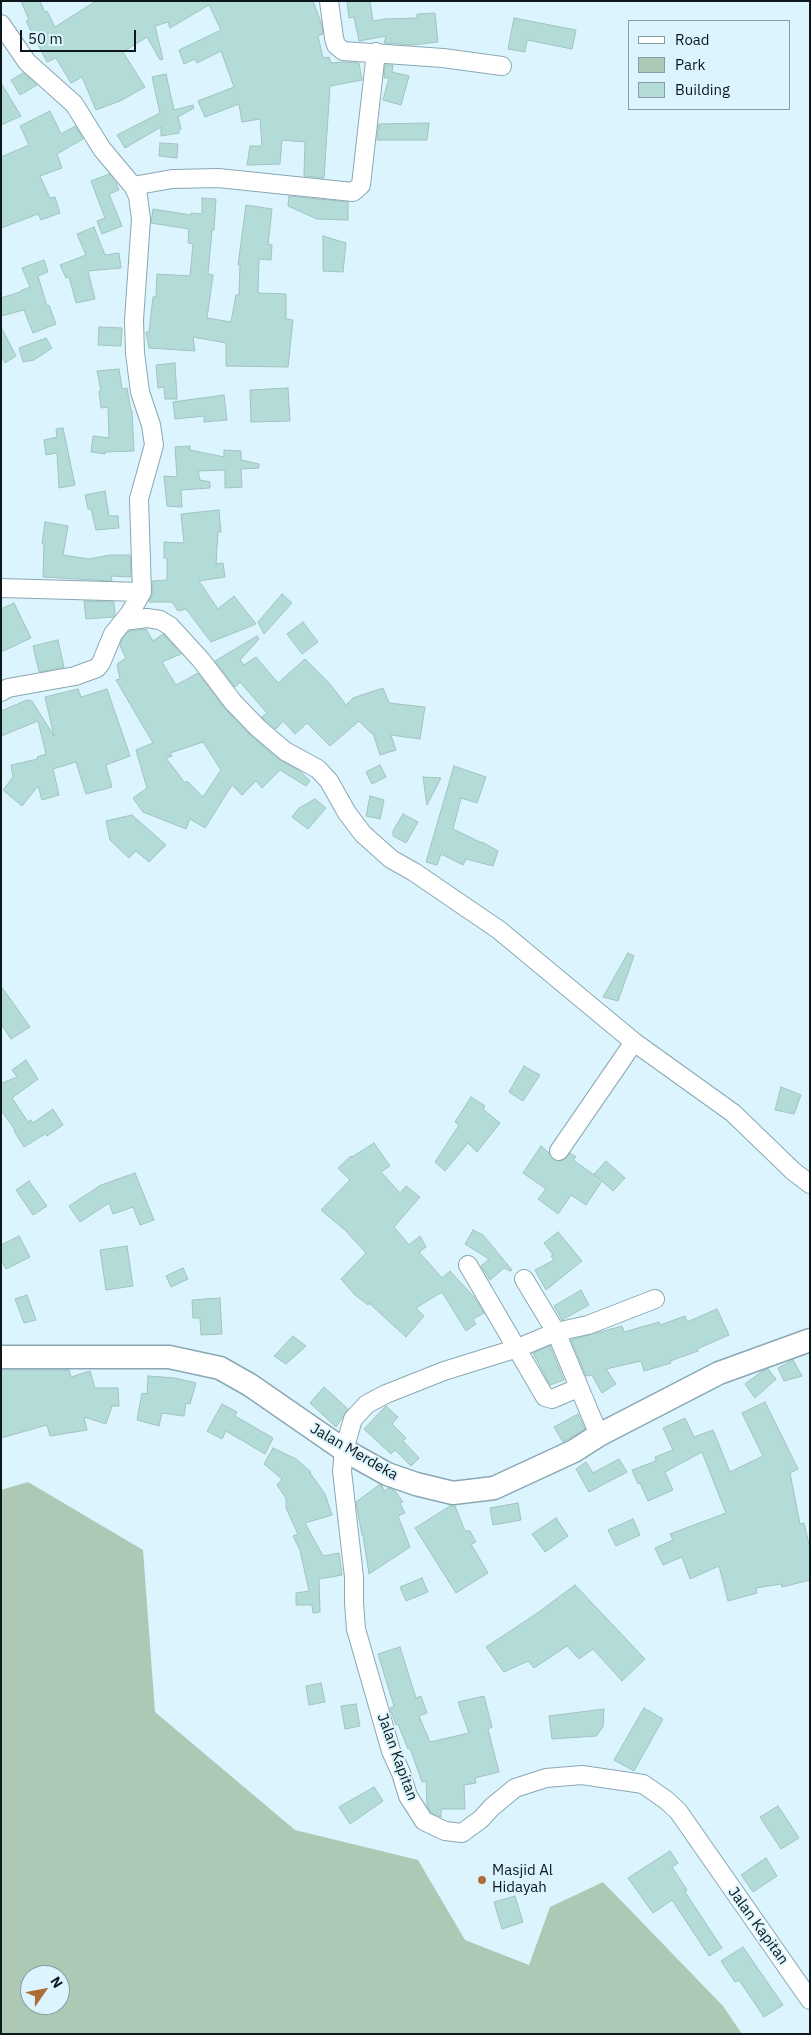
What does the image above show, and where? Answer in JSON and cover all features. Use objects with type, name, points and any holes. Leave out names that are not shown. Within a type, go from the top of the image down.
[{"type":"street","points":[[329,1],[334,38],[339,48],[344,50],[443,58],[502,66]]},
{"type":"street","points":[[1,24],[27,62],[74,104],[102,149],[133,186],[138,196],[141,219],[134,320],[135,353],[140,392],[151,424],[154,445],[139,498],[142,592],[130,614],[113,634],[105,656],[97,668],[75,676],[8,688],[1,692]]},
{"type":"street","points":[[133,186],[172,179],[218,178],[353,192],[361,185],[376,52]]},
{"type":"street","points":[[1,588],[142,592]]},
{"type":"street","points":[[124,621],[147,618],[160,620],[170,626],[201,660],[233,702],[258,728],[285,751],[318,769],[329,781],[347,812],[363,834],[391,859],[414,872],[499,930],[634,1042],[733,1113],[793,1171],[810,1184]]},
{"type":"street","points":[[559,1151],[634,1042]]},
{"type":"street","points":[[468,1265],[518,1348],[542,1394],[548,1399],[578,1388]]},
{"type":"street","points":[[524,1279],[556,1332],[599,1436]]},
{"type":"street","points":[[344,1450],[352,1418],[366,1404],[386,1394],[444,1371],[518,1348],[556,1332],[588,1325],[655,1300]]},
{"type":"street","name":"Jalan Merdeka","points":[[1,1357],[169,1357],[220,1368],[250,1385],[344,1450],[387,1474],[416,1484],[453,1493],[494,1488],[574,1451],[719,1373],[810,1340]]},
{"type":"street","name":"Jalan Kapitan","points":[[344,1450],[342,1471],[354,1577],[356,1629],[391,1751],[401,1773],[408,1796],[424,1822],[445,1831],[462,1833],[481,1819],[515,1788],[546,1778],[582,1774],[643,1784],[666,1800],[678,1812],[810,2000]]},
{"type":"green space","points":[[28,1482],[143,1550],[155,1712],[295,1830],[418,1860],[465,1940],[529,1965],[550,1907],[603,1882],[723,2006],[742,2034],[1,2034],[1,1490]]},
{"type":"building","points":[[21,1],[40,1],[55,27],[96,1],[313,1],[322,25],[323,34],[318,36],[323,58],[329,57],[331,63],[359,63],[362,80],[330,86],[324,178],[304,176],[305,142],[282,140],[280,164],[247,165],[250,146],[262,146],[260,119],[242,122],[239,104],[205,117],[198,101],[234,87],[221,51],[197,63],[195,59],[184,64],[179,50],[221,30],[209,5],[170,28],[168,22],[155,26],[163,59],[160,60],[147,37],[123,52],[145,87],[120,101],[96,110],[82,77],[71,83],[56,58],[47,62],[26,21],[29,20]]},
{"type":"building","points":[[347,1],[370,1],[373,21],[417,18],[417,14],[435,13],[438,42],[412,45],[384,43],[386,36],[359,41],[354,17],[349,18]]},
{"type":"building","points":[[514,18],[576,30],[572,49],[527,40],[525,52],[508,49]]},
{"type":"building","points":[[385,65],[393,65],[392,72],[409,76],[401,105],[383,100],[389,78],[384,78]]},
{"type":"building","points":[[23,73],[37,85],[20,95],[11,80]]},
{"type":"building","points":[[166,74],[174,110],[193,105],[194,108],[178,117],[181,129],[179,129],[179,133],[161,136],[161,127],[125,148],[117,135],[160,113],[152,77]]},
{"type":"building","points":[[1,83],[21,116],[1,125]]},
{"type":"building","points":[[50,111],[61,134],[75,126],[83,139],[57,154],[62,168],[40,176],[50,198],[55,197],[60,213],[41,220],[38,214],[1,228],[1,157],[29,145],[20,126]]},
{"type":"building","points":[[429,123],[427,140],[377,140],[379,124]]},
{"type":"building","points":[[160,143],[178,144],[177,158],[159,156]]},
{"type":"building","points":[[109,174],[119,190],[109,194],[122,226],[102,234],[97,221],[105,218],[91,181]]},
{"type":"building","points":[[289,196],[348,202],[348,220],[317,219],[288,206]]},
{"type":"building","points":[[202,198],[216,199],[208,274],[213,275],[207,318],[231,322],[236,295],[239,295],[240,265],[238,265],[246,205],[272,209],[268,244],[272,245],[271,260],[259,259],[258,293],[286,294],[286,319],[293,320],[288,367],[226,366],[226,343],[193,337],[195,351],[149,348],[146,332],[149,332],[153,297],[156,297],[157,274],[190,276],[193,244],[188,243],[189,229],[151,223],[153,209],[191,215],[191,213],[202,214]]},
{"type":"building","points":[[94,227],[105,255],[119,253],[121,268],[88,271],[95,299],[76,303],[69,277],[66,278],[60,265],[86,255],[77,234]]},
{"type":"building","points":[[323,236],[346,243],[343,272],[323,271]]},
{"type":"building","points":[[44,260],[48,272],[38,276],[47,306],[49,305],[56,324],[33,333],[24,310],[1,316],[1,298],[30,287],[22,268]]},
{"type":"building","points":[[1,327],[16,356],[5,363],[1,356]]},
{"type":"building","points":[[99,327],[122,328],[121,346],[98,345]]},
{"type":"building","points":[[46,338],[52,348],[34,360],[23,362],[19,348]]},
{"type":"building","points":[[175,363],[177,399],[165,399],[164,387],[158,388],[156,365]]},
{"type":"building","points":[[119,369],[122,389],[127,388],[132,411],[134,451],[105,452],[105,454],[91,452],[93,436],[109,438],[108,407],[101,408],[99,391],[101,391],[97,371]]},
{"type":"building","points":[[288,388],[290,421],[251,422],[250,390]]},
{"type":"building","points":[[224,395],[227,420],[204,422],[204,416],[175,419],[173,402]]},
{"type":"building","points":[[63,428],[75,485],[59,488],[57,453],[46,455],[44,440],[57,437],[56,429]]},
{"type":"building","points":[[190,446],[190,450],[224,457],[224,450],[241,451],[241,460],[259,464],[259,468],[241,469],[242,487],[225,488],[225,470],[198,471],[200,480],[210,482],[210,488],[181,490],[182,507],[167,506],[164,476],[177,477],[175,447]]},
{"type":"building","points":[[105,491],[109,516],[118,516],[119,528],[96,530],[91,509],[88,509],[85,495]]},
{"type":"building","points":[[219,510],[221,532],[218,532],[216,564],[223,563],[225,577],[199,581],[218,609],[234,596],[256,624],[211,642],[186,609],[178,611],[172,602],[149,601],[153,593],[152,581],[167,580],[167,558],[164,558],[164,542],[184,543],[181,514]]},
{"type":"building","points":[[45,522],[68,526],[63,555],[89,559],[110,555],[130,555],[131,577],[111,576],[112,581],[43,577],[44,544],[42,544]]},
{"type":"building","points":[[282,594],[292,603],[264,634],[258,622]]},
{"type":"building","points":[[84,601],[114,602],[115,614],[113,617],[86,619]]},
{"type":"building","points":[[14,603],[31,638],[1,652],[1,609]]},
{"type":"building","points":[[303,622],[318,642],[302,654],[287,634]]},
{"type":"building","points":[[146,629],[153,641],[163,634],[181,654],[162,662],[176,685],[198,673],[225,709],[250,735],[278,759],[300,771],[310,781],[306,786],[280,770],[262,788],[256,781],[242,795],[232,785],[205,828],[190,819],[186,829],[143,812],[133,798],[147,788],[136,750],[153,743],[116,680],[120,679],[117,664],[126,658],[120,646],[122,639],[129,631]],"holes":[[[203,742],[221,770],[203,797],[187,781],[185,783],[166,758],[172,756],[170,753]]]},
{"type":"building","points":[[257,636],[259,639],[240,660],[244,665],[256,657],[278,683],[305,659],[330,684],[346,705],[353,698],[383,688],[389,703],[425,707],[420,739],[391,735],[396,750],[380,755],[373,733],[359,721],[330,746],[307,723],[295,734],[283,721],[276,729],[262,717],[267,713],[240,682],[235,687],[215,661]]},
{"type":"building","points":[[58,640],[64,667],[39,672],[33,646]]},
{"type":"building","points":[[78,689],[81,697],[107,689],[130,756],[106,765],[112,787],[86,794],[76,762],[53,769],[59,795],[42,800],[38,786],[22,806],[3,790],[13,777],[11,765],[38,759],[37,757],[46,754],[38,721],[1,736],[1,711],[27,700],[32,701],[54,736],[45,697]]},
{"type":"building","points":[[380,765],[386,777],[372,784],[366,772]]},
{"type":"building","points":[[454,766],[486,777],[477,803],[461,798],[453,829],[498,851],[493,866],[466,859],[463,865],[441,854],[437,865],[426,862]]},
{"type":"building","points":[[423,777],[441,778],[427,805]]},
{"type":"building","points":[[370,796],[384,800],[380,819],[366,816]]},
{"type":"building","points":[[315,799],[326,808],[308,829],[292,817],[299,808]]},
{"type":"building","points":[[403,814],[418,822],[406,843],[393,836],[393,831]]},
{"type":"building","points":[[132,815],[166,845],[149,862],[136,851],[129,858],[110,840],[106,821]]},
{"type":"building","points":[[628,953],[634,956],[618,1001],[603,997]]},
{"type":"building","points":[[1,986],[30,1027],[11,1039],[1,1024]]},
{"type":"building","points":[[26,1060],[38,1079],[12,1098],[28,1122],[31,1120],[33,1123],[53,1109],[63,1125],[47,1136],[45,1134],[24,1147],[1,1110],[1,1082],[17,1077],[12,1070]]},
{"type":"building","points":[[524,1066],[540,1075],[523,1101],[509,1092]]},
{"type":"building","points":[[781,1087],[801,1095],[794,1114],[775,1110]]},
{"type":"building","points":[[471,1097],[485,1106],[483,1109],[500,1123],[477,1152],[468,1143],[445,1171],[435,1162],[459,1125],[455,1122]]},
{"type":"building","points":[[374,1143],[390,1166],[381,1172],[400,1193],[406,1186],[420,1197],[394,1227],[409,1245],[420,1236],[426,1247],[419,1252],[442,1278],[450,1271],[474,1297],[484,1313],[473,1319],[476,1324],[466,1331],[442,1292],[416,1308],[424,1316],[406,1337],[369,1303],[368,1305],[355,1295],[341,1279],[366,1253],[346,1231],[321,1210],[350,1180],[338,1168],[351,1156]]},
{"type":"building","points":[[541,1146],[553,1159],[558,1161],[564,1160],[570,1153],[576,1157],[573,1160],[600,1179],[594,1174],[606,1161],[625,1178],[613,1191],[602,1181],[586,1205],[571,1195],[558,1214],[538,1199],[546,1189],[523,1173]]},
{"type":"building","points":[[135,1173],[154,1220],[140,1225],[133,1207],[113,1214],[109,1203],[80,1222],[69,1206],[101,1185]]},
{"type":"building","points":[[29,1181],[47,1206],[33,1215],[16,1190]]},
{"type":"building","points":[[473,1230],[483,1235],[512,1270],[504,1268],[490,1280],[481,1266],[489,1259],[465,1244]]},
{"type":"building","points":[[558,1232],[582,1261],[546,1290],[535,1270],[554,1260],[551,1256],[553,1255],[544,1243]]},
{"type":"building","points":[[19,1236],[30,1257],[6,1269],[1,1260],[1,1245]]},
{"type":"building","points":[[127,1246],[133,1286],[106,1290],[100,1250]]},
{"type":"building","points":[[183,1268],[188,1279],[171,1287],[166,1276]]},
{"type":"building","points":[[581,1290],[589,1305],[562,1320],[554,1306]]},
{"type":"building","points":[[27,1295],[36,1320],[24,1323],[15,1299]]},
{"type":"building","points":[[220,1298],[222,1334],[201,1335],[200,1318],[193,1318],[192,1300]]},
{"type":"building","points":[[717,1309],[729,1335],[697,1349],[698,1351],[670,1361],[671,1363],[644,1371],[641,1361],[606,1369],[616,1384],[602,1393],[592,1375],[586,1376],[571,1340],[622,1326],[624,1332],[659,1322],[660,1325],[685,1316],[687,1322]]},
{"type":"building","points":[[293,1336],[306,1346],[286,1364],[274,1356]]},
{"type":"building","points":[[550,1346],[564,1380],[550,1385],[533,1353]]},
{"type":"building","points":[[793,1360],[802,1376],[784,1381],[778,1368]]},
{"type":"building","points":[[768,1369],[776,1379],[755,1398],[745,1384]]},
{"type":"building","points":[[1,1370],[69,1370],[71,1377],[90,1371],[95,1388],[118,1388],[119,1406],[112,1406],[106,1424],[84,1417],[87,1430],[50,1436],[47,1425],[1,1438]]},
{"type":"building","points":[[148,1376],[175,1378],[196,1383],[190,1404],[186,1403],[184,1416],[162,1413],[159,1426],[137,1420],[142,1393],[147,1394]]},
{"type":"building","points":[[324,1387],[348,1409],[336,1427],[310,1403]]},
{"type":"building","points":[[765,1402],[798,1469],[790,1473],[800,1524],[804,1523],[810,1548],[810,1580],[782,1587],[781,1584],[756,1588],[757,1593],[728,1601],[719,1566],[690,1579],[682,1557],[663,1565],[655,1548],[673,1540],[670,1534],[726,1513],[702,1452],[665,1472],[673,1490],[648,1501],[632,1470],[656,1461],[655,1457],[673,1450],[663,1428],[685,1418],[694,1437],[713,1430],[730,1472],[763,1456],[742,1413]]},
{"type":"building","points":[[222,1404],[237,1412],[235,1416],[273,1438],[265,1454],[226,1431],[222,1439],[207,1431]]},
{"type":"building","points":[[386,1406],[398,1417],[392,1424],[406,1438],[403,1441],[419,1458],[411,1466],[395,1450],[391,1454],[364,1429]]},
{"type":"building","points":[[578,1414],[585,1429],[563,1442],[554,1427]]},
{"type":"building","points":[[273,1448],[296,1459],[311,1472],[325,1494],[332,1515],[305,1523],[323,1556],[339,1553],[342,1575],[319,1579],[320,1612],[313,1613],[312,1605],[296,1605],[296,1593],[309,1591],[300,1550],[293,1536],[298,1534],[286,1508],[286,1498],[277,1485],[282,1479],[264,1464]]},
{"type":"building","points":[[619,1459],[627,1472],[589,1492],[576,1469],[586,1462],[593,1473]]},
{"type":"building","points":[[379,1485],[382,1486],[384,1491],[389,1488],[395,1491],[403,1502],[400,1503],[405,1513],[398,1516],[410,1547],[369,1574],[356,1502]]},
{"type":"building","points":[[518,1503],[521,1520],[493,1525],[490,1508]]},
{"type":"building","points":[[450,1506],[455,1506],[465,1531],[470,1531],[476,1542],[471,1544],[488,1573],[456,1593],[415,1528]]},
{"type":"building","points":[[556,1518],[568,1536],[545,1552],[532,1534]]},
{"type":"building","points":[[633,1519],[640,1535],[616,1546],[608,1530]]},
{"type":"building","points":[[422,1578],[428,1592],[406,1601],[400,1587]]},
{"type":"building","points":[[575,1585],[645,1659],[622,1681],[593,1649],[579,1659],[567,1646],[534,1668],[528,1661],[504,1672],[486,1647],[539,1612]]},
{"type":"building","points":[[400,1647],[416,1698],[421,1696],[427,1713],[419,1716],[430,1742],[469,1733],[458,1702],[484,1696],[492,1727],[488,1729],[499,1772],[475,1778],[476,1783],[464,1785],[465,1809],[441,1809],[441,1817],[431,1813],[427,1806],[426,1781],[422,1782],[410,1748],[408,1749],[398,1724],[396,1725],[390,1708],[394,1706],[378,1654]]},
{"type":"building","points":[[321,1683],[325,1702],[309,1705],[306,1686]]},
{"type":"building","points":[[356,1704],[360,1726],[345,1729],[341,1706]]},
{"type":"building","points":[[644,1708],[663,1719],[634,1771],[614,1760]]},
{"type":"building","points":[[604,1709],[603,1727],[596,1736],[552,1739],[549,1716]]},
{"type":"building","points":[[374,1787],[383,1801],[350,1824],[339,1807]]},
{"type":"building","points":[[778,1806],[799,1838],[781,1849],[760,1817]]},
{"type":"building","points":[[670,1851],[678,1863],[672,1867],[687,1890],[685,1892],[722,1948],[709,1956],[672,1900],[653,1913],[628,1878]]},
{"type":"building","points":[[766,1858],[777,1876],[753,1892],[741,1875]]},
{"type":"building","points":[[515,1896],[523,1922],[502,1929],[494,1902]]},
{"type":"building","points":[[743,1947],[783,2005],[764,2017],[739,1980],[735,1982],[721,1961]]},
{"type":"place","name":"Masjid Al Hidayah","points":[[482,1880]]}]
